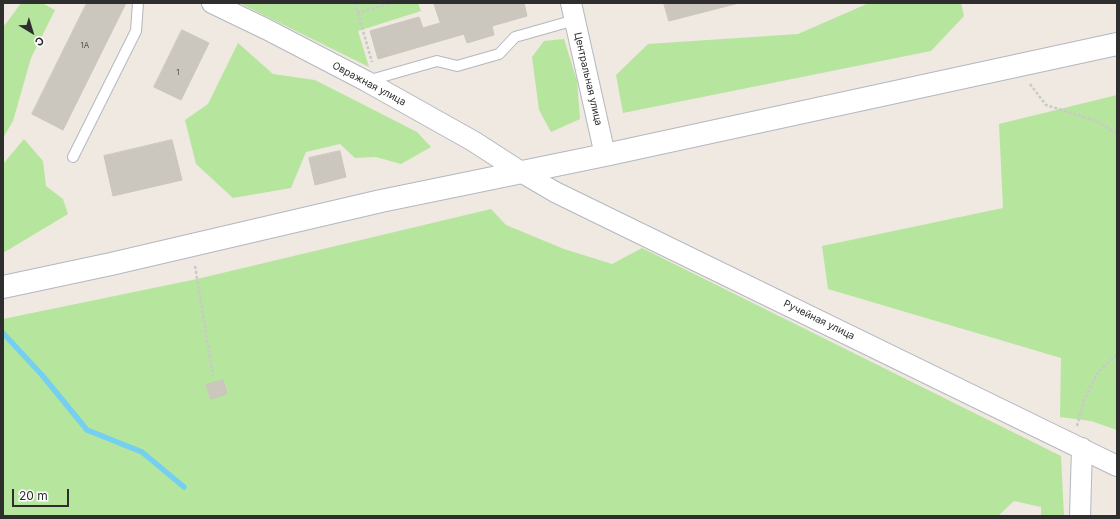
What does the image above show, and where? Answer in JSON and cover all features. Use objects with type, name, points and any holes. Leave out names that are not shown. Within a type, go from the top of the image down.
[{"type":"main road","points":[[3,287],[111,264],[381,201],[605,155],[1117,44]]},
{"type":"street","name":"Овражная улица","points":[[212,3],[371,80],[522,172]]},
{"type":"street","name":"Центральная улица","points":[[573,12],[605,155]]},
{"type":"street","name":"Ручейная улица","points":[[522,172],[555,192],[1117,466]]},
{"type":"street","points":[[1077,446],[1080,516]]},
{"type":"lane","points":[[73,157],[136,31],[138,3]]},
{"type":"lane","points":[[371,80],[437,61],[457,66],[499,54],[515,38],[573,12]]},
{"type":"path","points":[[355,3],[371,80]]},
{"type":"path","points":[[358,13],[391,3]]},
{"type":"path","points":[[1018,66],[1046,105],[1098,121],[1117,134]]},
{"type":"path","points":[[192,245],[213,376]]},
{"type":"path","points":[[1077,446],[1084,400],[1098,372],[1117,356]]},
{"type":"green space","points":[[21,3],[42,3],[55,10],[31,58],[13,121],[3,138],[3,24],[5,25]]},
{"type":"green space","points":[[239,3],[418,3],[421,11],[358,31],[369,67]]},
{"type":"green space","points":[[869,3],[961,3],[964,16],[931,51],[623,113],[616,75],[648,44],[798,34]]},
{"type":"green space","points":[[564,39],[577,81],[580,119],[551,132],[539,110],[532,57],[544,41]]},
{"type":"green space","points":[[238,43],[273,74],[315,80],[417,132],[431,147],[401,164],[376,157],[355,158],[340,144],[306,152],[291,188],[233,198],[196,164],[185,120],[208,104]]},
{"type":"green space","points":[[1117,95],[1117,430],[1091,421],[1060,417],[1061,358],[828,289],[822,246],[1003,208],[999,124]]},
{"type":"green space","points":[[24,139],[43,161],[46,186],[63,199],[68,214],[3,253],[3,164]]},
{"type":"green space","points":[[491,209],[506,225],[564,249],[612,264],[642,248],[1061,456],[1064,516],[1041,516],[1041,507],[1014,501],[998,516],[3,516],[3,319],[197,279]]},
{"type":"building","points":[[87,3],[126,3],[63,130],[32,114]]},
{"type":"building","points":[[434,3],[524,3],[527,16],[492,26],[494,35],[467,43],[464,34],[378,59],[370,31],[419,17],[423,28],[440,23]]},
{"type":"building","points":[[664,3],[739,3],[669,21]]},
{"type":"building","points":[[182,30],[209,43],[181,100],[154,87]]},
{"type":"building","points":[[172,140],[182,180],[113,196],[104,156]]},
{"type":"building","points":[[340,151],[346,177],[315,185],[309,158]]},
{"type":"building","points":[[223,380],[227,394],[211,399],[206,385]]},
{"type":"waterway","points":[[3,333],[42,375],[87,430],[142,452],[184,487]]}]
